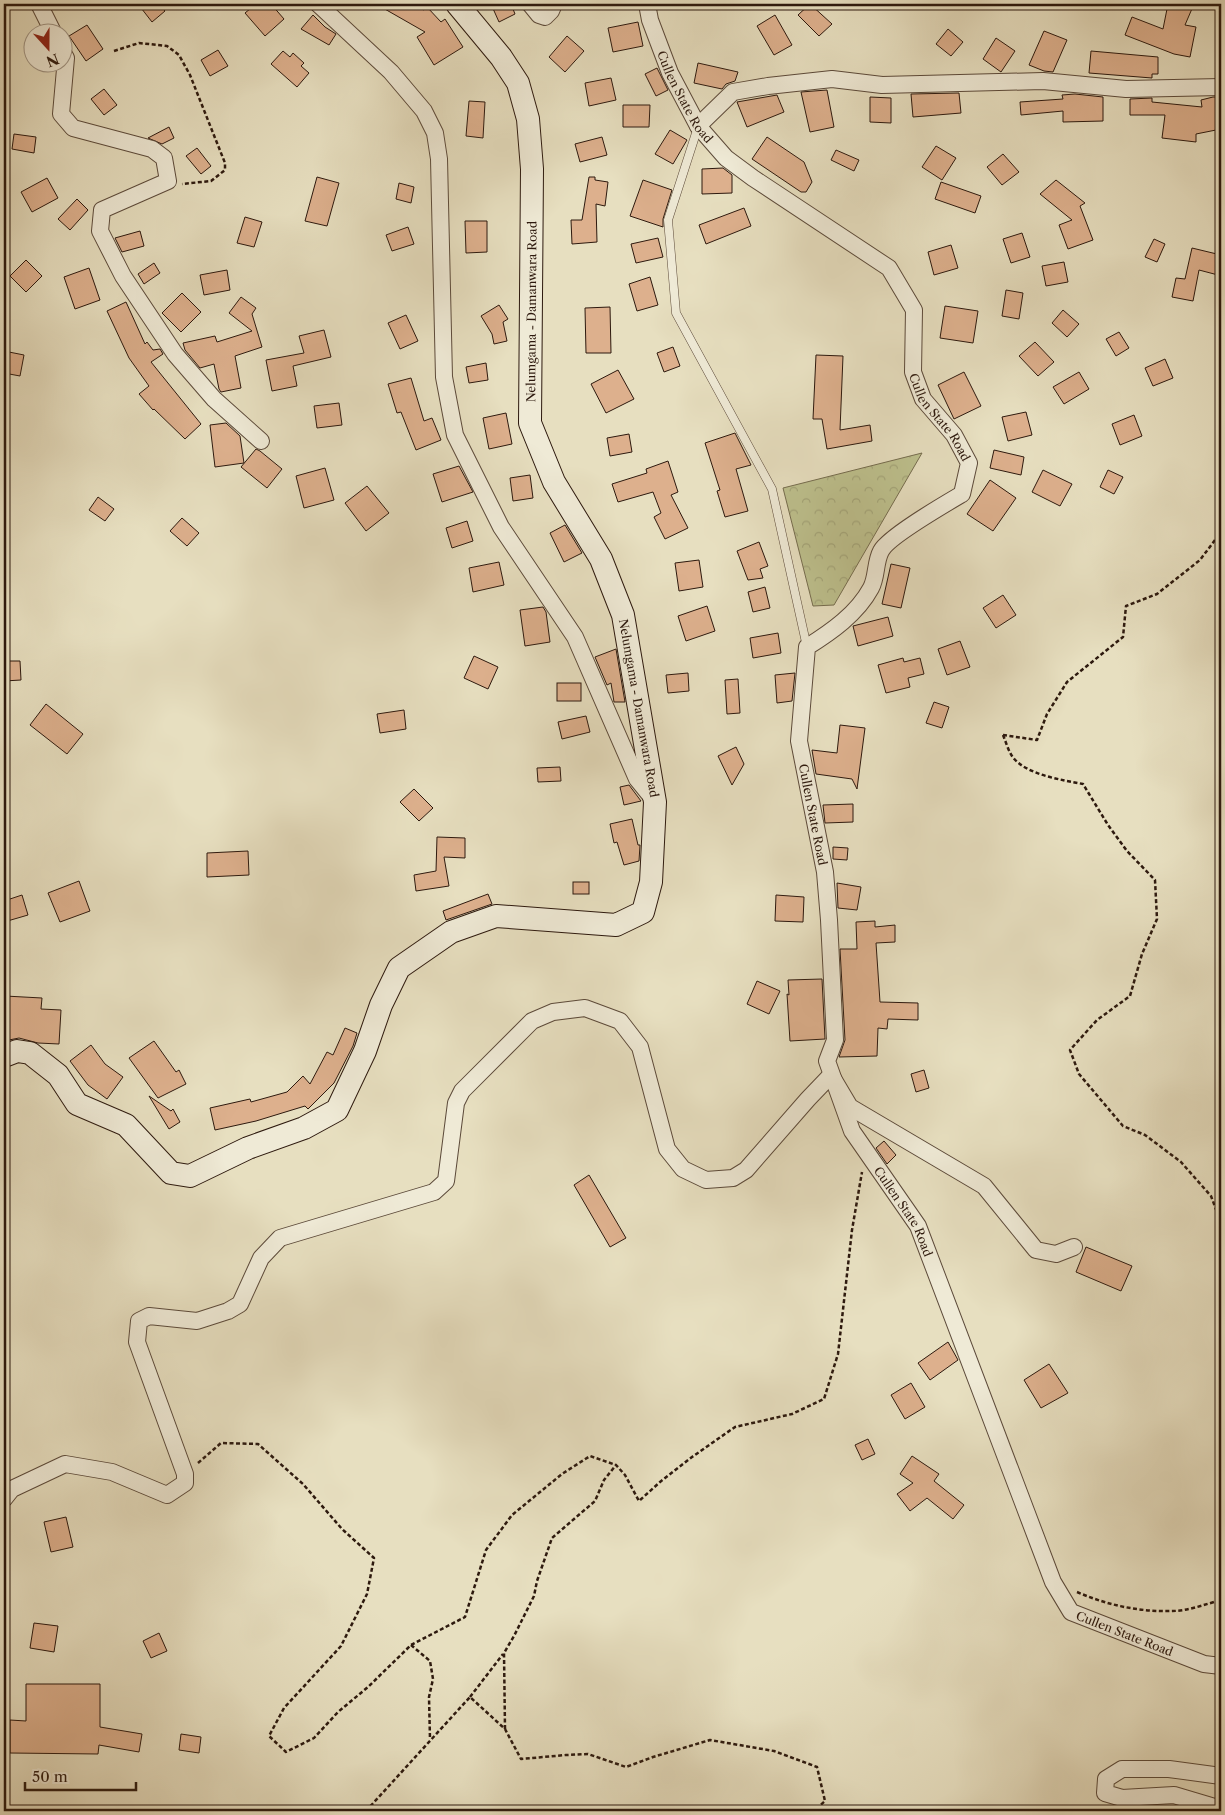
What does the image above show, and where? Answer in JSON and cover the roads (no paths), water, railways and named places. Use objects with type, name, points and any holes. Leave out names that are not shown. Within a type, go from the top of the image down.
[{"type":"street","points":[[39,4],[48,22]]},
{"type":"street","points":[[318,4],[391,72],[424,111],[435,133],[440,159],[444,378],[455,435],[501,527],[574,637],[637,779],[656,802]]},
{"type":"street","name":"Nelumgama - Damanwara Road","points":[[4,1056],[17,1051],[30,1053],[58,1075],[77,1104],[126,1125],[171,1173],[190,1176],[248,1148],[304,1128],[337,1110],[364,1051],[381,1005],[399,968],[451,932],[496,916],[616,926],[642,912],[651,882],[656,802],[623,615],[601,558],[554,482],[530,423],[532,168],[528,119],[518,83],[506,64],[457,4]]},
{"type":"street","points":[[530,4],[538,15],[546,17],[554,4]]},
{"type":"street","name":"Cullen State Road","points":[[646,4],[670,73],[698,126],[726,158],[889,268],[914,310],[913,372],[923,399],[954,436],[969,463],[962,494],[893,538],[881,551],[872,587],[857,607],[834,630],[807,647],[799,741],[825,872],[835,1040],[827,1061],[831,1076],[852,1131],[918,1226],[1053,1582],[1071,1612],[1204,1664],[1221,1666]]},
{"type":"street","points":[[65,72],[61,114],[73,128],[152,149],[164,158],[168,181],[102,210],[100,231],[123,276],[175,354],[214,399],[261,441]]},
{"type":"street","points":[[698,126],[733,92],[832,79],[882,85],[1043,81],[1126,89],[1221,87]]},
{"type":"street","points":[[4,1499],[12,1489],[64,1464],[112,1472],[167,1495],[185,1483],[186,1474],[137,1342],[139,1321],[149,1316],[197,1321],[228,1312],[240,1304],[261,1258],[280,1238],[434,1192],[446,1181],[456,1104],[462,1091],[532,1021],[553,1012],[585,1008],[620,1021],[640,1047],[667,1148],[683,1169],[706,1180],[733,1178],[746,1170],[808,1099],[831,1076],[850,1107],[984,1186],[1036,1250],[1056,1254],[1074,1247]]},
{"type":"street","points":[[1221,1776],[1169,1769],[1122,1769],[1106,1779],[1105,1793],[1122,1798],[1174,1795],[1221,1809]]},
{"type":"lane","points":[[698,126],[668,220],[676,313],[772,489],[807,647]]}]
